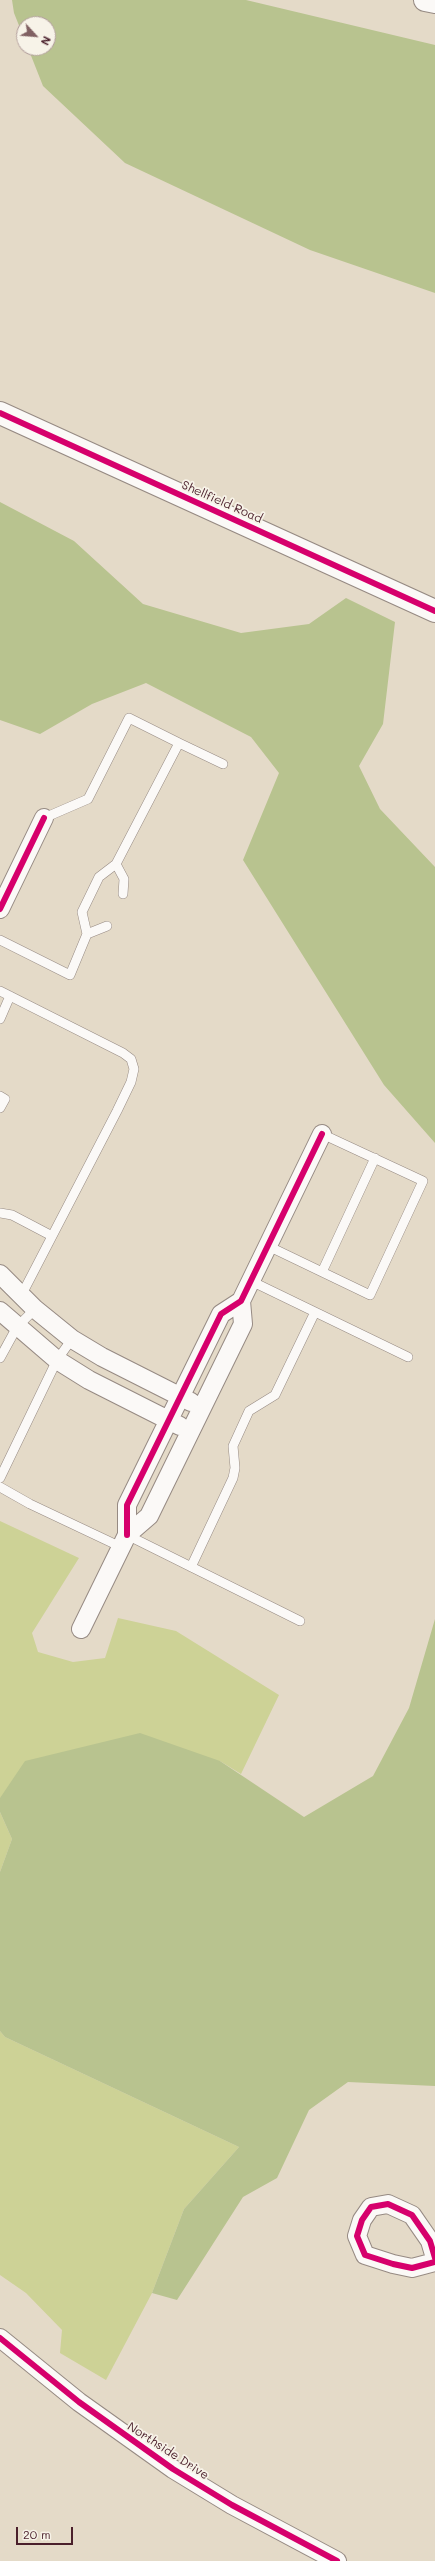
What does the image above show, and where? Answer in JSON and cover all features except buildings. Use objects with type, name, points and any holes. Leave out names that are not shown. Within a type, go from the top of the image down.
[{"type":"street","points":[[425,0],[435,2]]},
{"type":"street","name":"Shellfield Road","points":[[0,413],[435,611]]},
{"type":"street","points":[[0,909],[44,818]]},
{"type":"street","points":[[124,1541],[127,1505],[221,1314],[241,1301],[322,1134]]},
{"type":"street","points":[[0,1274],[35,1309],[72,1338],[102,1357],[202,1408]]},
{"type":"street","points":[[81,1628],[124,1541],[149,1516],[202,1408],[243,1324],[241,1301]]},
{"type":"street","points":[[0,1311],[57,1360],[89,1380],[190,1432]]},
{"type":"street","points":[[435,2258],[430,2241],[412,2216],[388,2204],[371,2207],[362,2220],[357,2236],[365,2255],[393,2264],[412,2268],[435,2262]]},
{"type":"street","name":"Northside Drive","points":[[0,2338],[79,2402],[172,2469],[232,2505],[337,2561]]},
{"type":"lane","points":[[44,818],[88,799],[129,718],[223,764]]},
{"type":"lane","points":[[0,940],[70,974],[87,934],[82,912],[99,877],[116,864],[179,743]]},
{"type":"lane","points":[[116,864],[124,879],[123,894]]},
{"type":"lane","points":[[87,934],[107,926]]},
{"type":"lane","points":[[0,991],[123,1053],[131,1059],[134,1069],[131,1082],[117,1111],[21,1296]]},
{"type":"lane","points":[[0,1018],[10,996]]},
{"type":"lane","points":[[0,1096],[4,1099],[0,1108]]},
{"type":"lane","points":[[268,1246],[370,1295],[423,1181],[322,1134]]},
{"type":"lane","points":[[322,1272],[375,1158]]},
{"type":"lane","points":[[0,1213],[12,1215],[52,1236]]},
{"type":"lane","points":[[251,1281],[408,1357]]},
{"type":"lane","points":[[0,1358],[2,1348],[17,1327],[35,1309]]},
{"type":"lane","points":[[191,1567],[233,1478],[235,1468],[233,1446],[249,1411],[275,1395],[315,1312]]},
{"type":"lane","points":[[0,1478],[57,1360],[72,1338]]},
{"type":"lane","points":[[0,1487],[30,1504],[191,1567],[300,1621]]},
{"type":"green space","points":[[12,0],[246,0],[435,45],[435,293],[310,250],[125,163],[43,86],[31,56],[56,56],[56,16],[16,16],[16,18]]},
{"type":"green space","points":[[0,502],[74,541],[143,604],[241,633],[309,624],[346,598],[395,622],[383,724],[359,766],[380,809],[435,867],[435,1143],[384,1085],[243,860],[279,773],[251,737],[146,683],[92,704],[40,734],[0,720]]},
{"type":"green space","points":[[0,1521],[79,1558],[32,1633],[38,1652],[73,1662],[105,1658],[118,1618],[176,1631],[279,1695],[241,1774],[220,1761],[0,1798]]},
{"type":"green space","points":[[435,1619],[435,2086],[348,2082],[309,2110],[277,2178],[243,2197],[177,2300],[152,2293],[184,2209],[239,2147],[5,2037],[0,2031],[0,1872],[12,1839],[0,1812],[0,1798],[25,1761],[140,1733],[220,1761],[304,1817],[373,1776],[409,1708]]},
{"type":"green space","points":[[0,1812],[12,1839],[0,1872]]},
{"type":"green space","points":[[0,2031],[5,2037],[239,2147],[184,2209],[152,2293],[106,2380],[60,2353],[62,2330],[26,2293],[0,2275]]},
{"type":"cycle path","points":[[0,413],[435,611]]},
{"type":"cycle path","points":[[0,909],[44,818]]},
{"type":"cycle path","points":[[127,1535],[127,1505],[221,1314],[241,1301],[322,1134]]},
{"type":"cycle path","points":[[435,2258],[430,2241],[412,2215],[388,2204],[371,2207],[362,2220],[357,2236],[365,2255],[393,2264],[412,2268],[435,2262]]},
{"type":"cycle path","points":[[0,2338],[79,2402],[173,2469],[232,2505],[337,2561]]}]
